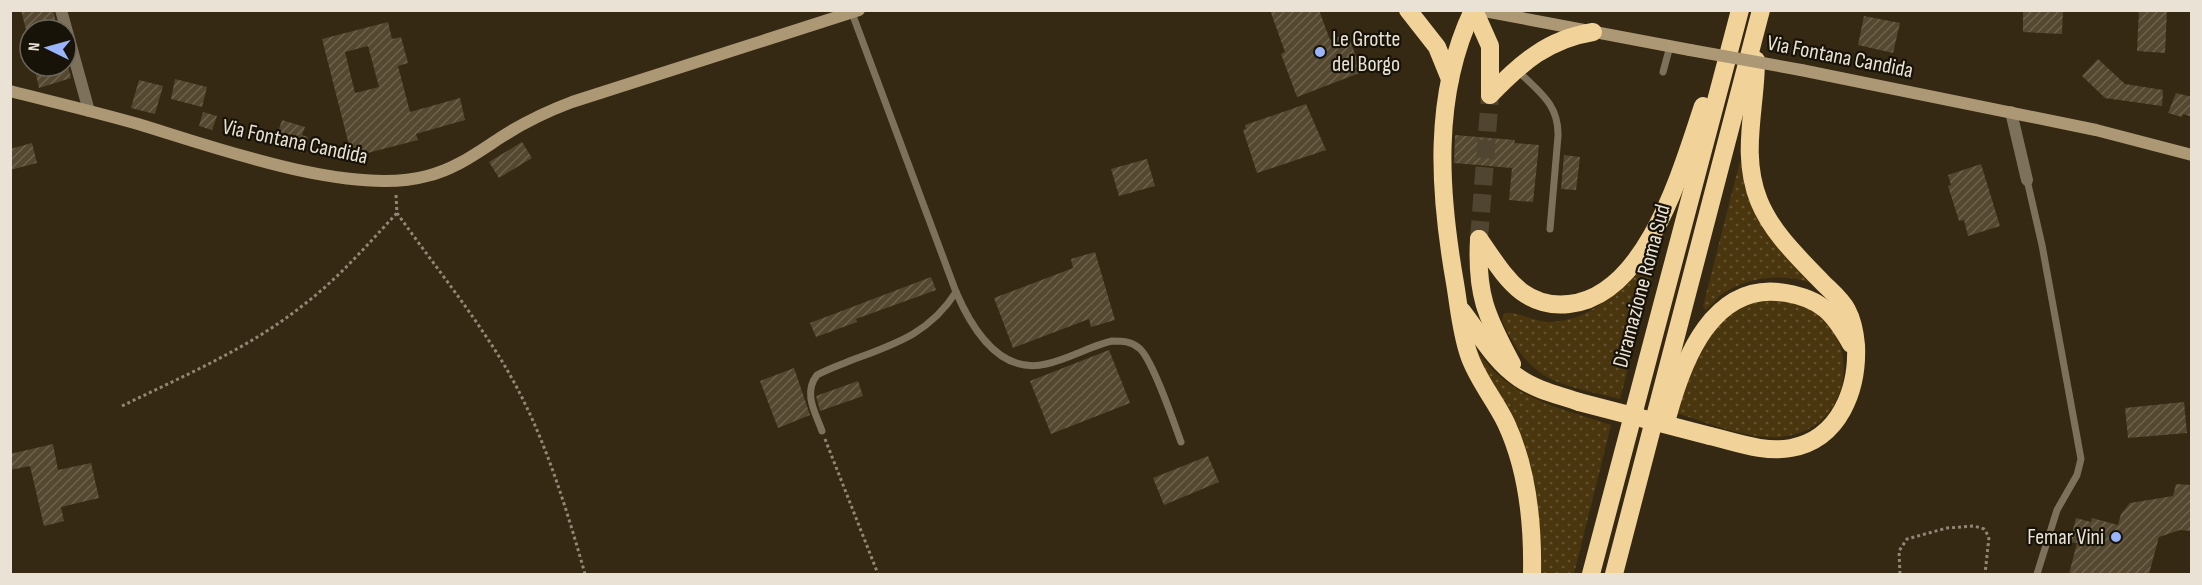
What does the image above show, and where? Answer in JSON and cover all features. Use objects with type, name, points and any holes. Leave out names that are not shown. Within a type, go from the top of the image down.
[{"type":"highway","points":[[1408,10],[1437,47],[1450,79]]},
{"type":"highway","points":[[1475,10],[1459,45],[1450,79],[1442,151],[1446,235],[1470,357],[1505,421],[1520,459],[1530,519],[1532,574]]},
{"type":"highway","points":[[1475,10],[1490,46],[1491,95],[1516,70],[1552,43],[1593,32]]},
{"type":"highway","points":[[1520,379],[1484,306],[1479,276],[1479,239],[1501,270],[1518,288],[1542,302],[1562,305],[1586,301],[1616,282],[1639,256],[1662,215],[1685,160],[1734,10]]},
{"type":"highway","name":"Diramazione Roma Sud","points":[[1591,574],[1740,10]]},
{"type":"highway","name":"Diramazione Roma Sud","points":[[1614,574],[1761,10]]},
{"type":"highway","points":[[1459,307],[1489,349],[1520,379],[1579,402],[1710,436],[1772,449],[1791,448],[1806,443],[1830,425],[1847,404],[1854,382],[1856,354],[1853,324],[1847,309],[1788,246],[1772,225],[1759,201],[1754,185],[1749,148],[1756,66],[1756,28]]},
{"type":"highway","points":[[1619,574],[1679,376],[1690,351],[1716,317],[1735,302],[1758,293],[1778,292],[1803,297],[1828,310],[1838,321],[1856,354]]},
{"type":"main road","name":"Via Fontana Candida","points":[[1475,10],[1801,70],[2011,112],[2096,130],[2192,155]]},
{"type":"main road","name":"Via Fontana Candida","points":[[13,92],[274,163],[346,178],[396,181],[421,178],[455,166],[528,121],[572,102],[856,12]]},
{"type":"street","points":[[61,10],[89,111]]},
{"type":"street","points":[[2011,112],[2027,180]]},
{"type":"lane","points":[[856,12],[956,292],[964,311],[980,335],[998,354],[1020,364],[1034,366],[1047,364],[1112,341],[1122,341],[1138,346],[1147,358],[1181,442]]},
{"type":"lane","points":[[1663,72],[1670,46]]},
{"type":"lane","points":[[1516,70],[1549,102],[1558,120],[1550,229]]},
{"type":"lane","points":[[2027,180],[2042,245],[2081,459],[2077,475],[2057,510],[2037,574]]},
{"type":"lane","points":[[822,431],[810,396],[811,385],[817,375],[918,332],[944,310],[956,292]]},
{"type":"path","points":[[396,181],[397,213],[500,359],[531,417],[558,484],[585,574]]},
{"type":"path","points":[[122,406],[233,351],[281,322],[331,282],[397,213]]},
{"type":"path","points":[[822,431],[878,574]]},
{"type":"path","points":[[1900,574],[1899,550],[1907,539],[1947,528],[1974,526],[1984,529],[1989,537],[1985,574]]},
{"type":"shaded area","points":[[1740,161],[1744,185],[1750,202],[1820,286],[1795,279],[1758,279],[1745,282],[1722,294],[1705,310],[1703,306]]},
{"type":"shaded area","points":[[1660,246],[1620,399],[1549,378],[1524,358],[1502,321],[1504,314],[1513,313],[1548,322],[1582,315],[1611,296]]},
{"type":"shaded area","points":[[1781,297],[1824,315],[1840,346],[1844,363],[1843,380],[1831,410],[1805,431],[1774,437],[1746,434],[1676,413],[1685,384],[1710,331],[1746,301]]},
{"type":"shaded area","points":[[1474,346],[1487,364],[1518,389],[1552,406],[1611,425],[1574,574],[1539,574],[1538,531]]},
{"type":"building","points":[[21,10],[53,10],[55,18],[23,18]]},
{"type":"building","name":"Le Grotte del Borgo","points":[[1270,10],[1319,10],[1330,40],[1347,33],[1362,72],[1297,97],[1281,54],[1285,52]]},
{"type":"building","points":[[2025,10],[2063,10],[2062,34],[2023,32],[2023,12]]},
{"type":"building","points":[[2139,10],[2167,10],[2165,53],[2137,51]]},
{"type":"building","points":[[1864,16],[1900,23],[1893,53],[1858,45]]},
{"type":"building","points":[[388,22],[392,39],[401,37],[408,63],[398,66],[410,112],[460,98],[465,120],[416,134],[418,140],[352,157],[322,39]],"holes":[[[368,46],[379,87],[355,93],[345,52]]]},
{"type":"building","points":[[2098,59],[2125,84],[2163,90],[2162,106],[2105,98],[2082,76]]},
{"type":"building","points":[[37,78],[71,78],[39,88]]},
{"type":"building","points":[[175,79],[207,87],[202,107],[171,99]]},
{"type":"building","points":[[139,80],[163,86],[155,114],[131,108]]},
{"type":"building","points":[[2176,93],[2192,97],[2192,117],[2168,113]]},
{"type":"building","points":[[1306,104],[1326,150],[1257,173],[1243,130],[1246,129],[1245,125]]},
{"type":"building","points":[[203,112],[217,116],[212,130],[199,126]]},
{"type":"building","points":[[282,120],[305,127],[302,135],[308,137],[303,153],[279,146],[283,134],[278,132]]},
{"type":"building","points":[[1455,135],[1515,140],[1514,143],[1539,145],[1533,202],[1509,200],[1512,168],[1454,163]]},
{"type":"building","points":[[522,142],[532,158],[499,178],[489,162]]},
{"type":"building","points":[[32,143],[37,163],[10,170],[10,149]]},
{"type":"building","points":[[1564,155],[1580,157],[1576,190],[1561,189]]},
{"type":"building","points":[[1147,159],[1155,186],[1119,196],[1111,169]]},
{"type":"building","points":[[1981,164],[2000,226],[1968,236],[1964,220],[1959,221],[1948,186],[1951,185],[1948,175]]},
{"type":"building","points":[[1095,252],[1115,320],[1091,327],[1089,319],[1013,348],[994,298],[1073,268],[1071,259]]},
{"type":"building","points":[[931,277],[936,290],[856,319],[857,322],[816,337],[810,323]]},
{"type":"building","points":[[1109,350],[1130,403],[1051,434],[1030,381]]},
{"type":"building","points":[[794,368],[810,415],[778,428],[760,381]]},
{"type":"building","points":[[858,381],[863,396],[820,411],[816,396]]},
{"type":"building","points":[[2184,402],[2187,433],[2128,438],[2125,408]]},
{"type":"building","points":[[53,444],[58,470],[91,463],[99,498],[61,507],[64,521],[44,526],[30,466],[10,470],[10,454]]},
{"type":"building","points":[[1208,456],[1219,482],[1164,505],[1153,478]]},
{"type":"building","name":"Femar Vini","points":[[2176,484],[2192,485],[2192,531],[2180,530],[2159,537],[2149,574],[2069,574],[2077,543],[2070,542],[2076,518],[2091,522],[2092,518],[2118,525],[2121,514],[2130,503],[2173,496]]},
{"type":"tunnel","points":[[1479,239],[1490,95]]},
{"type":"place","name":"Le Grotte del Borgo","points":[[1320,52]]},
{"type":"place","name":"Femar Vini","points":[[2116,537]]}]
